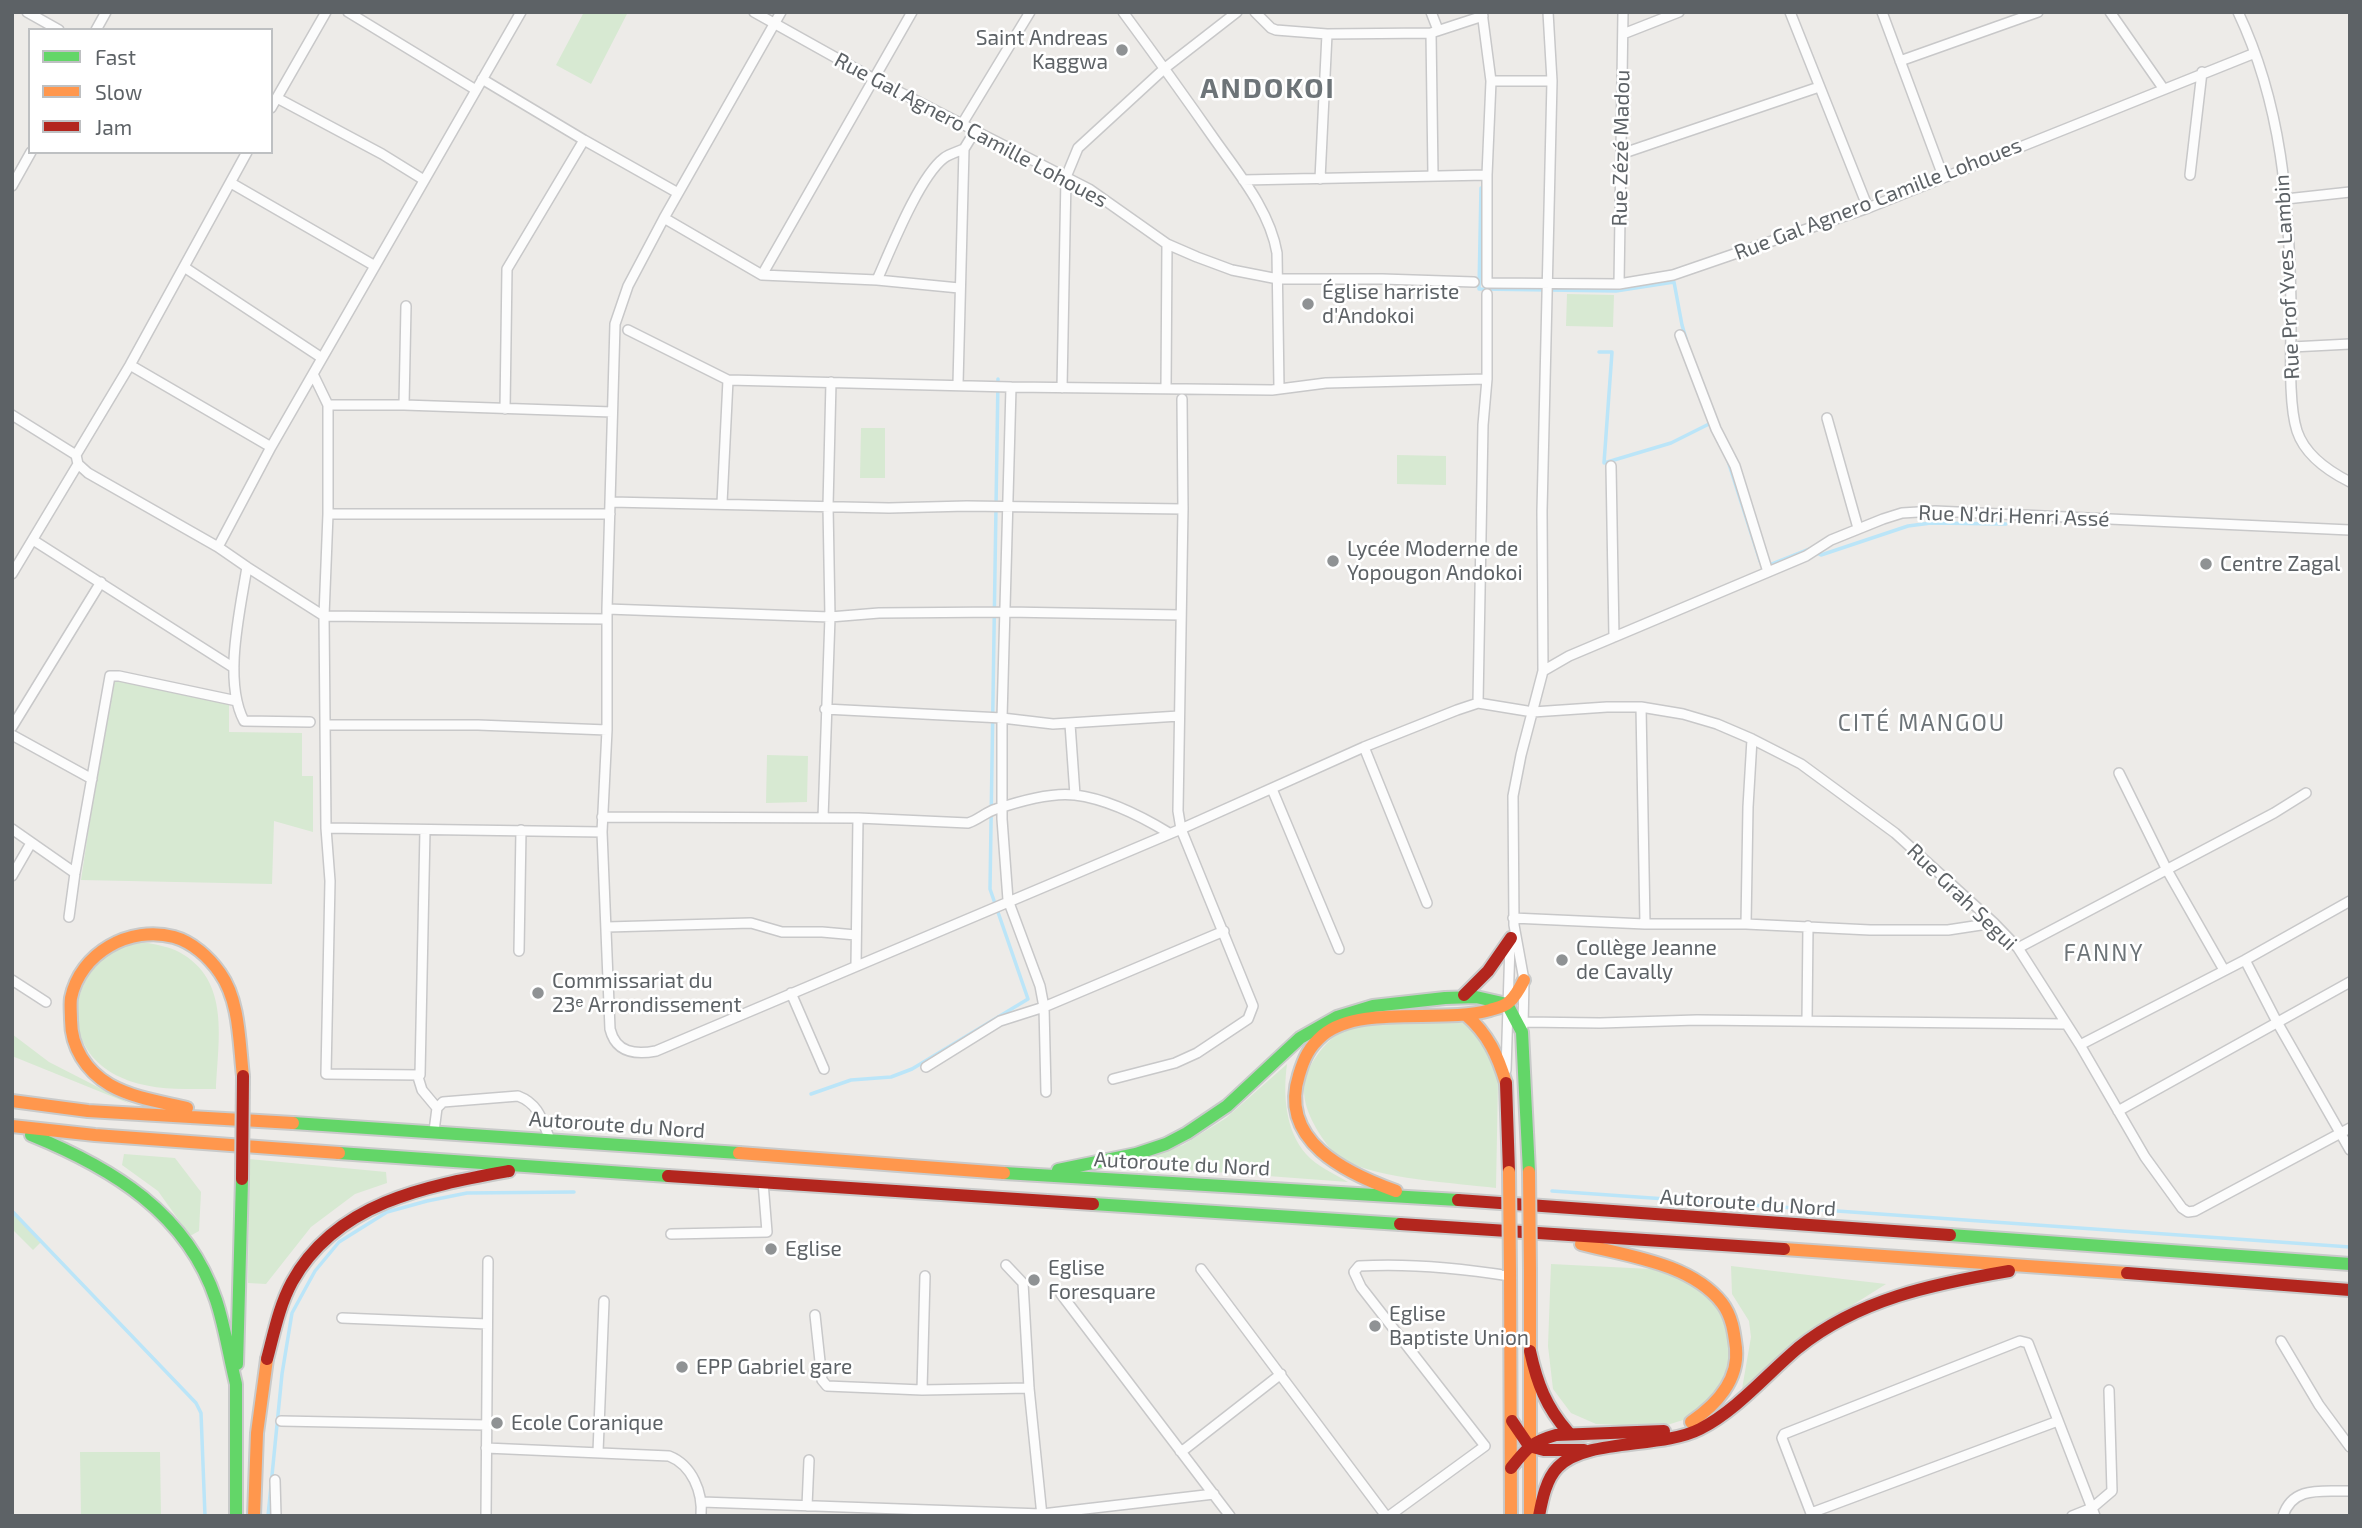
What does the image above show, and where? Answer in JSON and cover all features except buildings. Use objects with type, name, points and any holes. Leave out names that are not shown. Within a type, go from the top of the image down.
[{"type":"main road","points":[[223,1117],[144,1099],[109,1084],[93,1073],[83,1061],[76,1048],[69,1019],[71,996],[82,969],[98,951],[122,938],[161,935],[176,938],[200,951],[220,972],[228,989],[237,1023],[243,1076],[236,1516]]},
{"type":"main road","points":[[1464,995],[1488,971],[1511,938]]},
{"type":"main road","points":[[1415,1197],[1346,1172],[1329,1161],[1307,1137],[1299,1122],[1295,1105],[1297,1073],[1312,1046],[1340,1027],[1381,1017],[1466,1015],[1507,1004],[1524,979]]},
{"type":"main road","points":[[1035,1175],[1139,1152],[1178,1138],[1234,1101],[1289,1048],[1311,1031],[1342,1014],[1365,1008],[1464,995],[1485,996],[1507,1004],[1523,1027],[1529,1172],[1530,1516]]},
{"type":"main road","points":[[1466,1015],[1488,1036],[1498,1054],[1506,1083],[1511,1516]]},
{"type":"main road","name":"Autoroute du Nord","points":[[12,1101],[89,1111],[223,1117],[1035,1175],[1415,1197],[2350,1264]]},
{"type":"main road","points":[[12,1126],[67,1149],[115,1174],[147,1197],[174,1223],[200,1263],[216,1300],[236,1384]]},
{"type":"main road","points":[[12,1126],[95,1135],[532,1167],[2037,1266],[2350,1290]]},
{"type":"main road","points":[[254,1516],[257,1433],[267,1359],[281,1309],[292,1282],[305,1261],[324,1239],[349,1219],[377,1204],[413,1191],[532,1167]]},
{"type":"main road","points":[[1511,1468],[1529,1446],[1540,1440],[1568,1433],[1660,1432],[1689,1424],[1706,1413],[1727,1388],[1736,1362],[1734,1322],[1727,1307],[1702,1284],[1682,1273],[1555,1236]]},
{"type":"main road","points":[[1539,1516],[1550,1479],[1559,1464],[1573,1457],[1608,1449],[1668,1441],[1698,1430],[1724,1413],[1811,1338],[1870,1303],[1906,1291],[2037,1266]]},
{"type":"main road","points":[[1530,1351],[1541,1398],[1548,1411],[1568,1433]]},
{"type":"main road","points":[[1512,1421],[1529,1446],[1552,1450],[1608,1449]]},
{"type":"street","points":[[27,12],[55,28]]},
{"type":"street","points":[[97,28],[106,12]]},
{"type":"street","points":[[273,105],[326,12]]},
{"type":"street","points":[[348,12],[476,90]]},
{"type":"street","points":[[218,547],[271,447],[521,12]]},
{"type":"street","name":"Rue Gal Agnero Camille Lohoues","points":[[754,12],[874,79],[1066,177],[1106,200],[1167,244],[1232,270],[1278,279],[1474,282]]},
{"type":"street","points":[[781,12],[664,218],[628,286],[615,324],[607,614],[607,730],[602,832],[610,1029],[615,1041],[633,1054],[656,1051],[1181,829],[1364,747],[1478,703],[1487,295]]},
{"type":"street","points":[[762,275],[912,12]]},
{"type":"street","points":[[962,124],[1030,12]]},
{"type":"street","points":[[1123,12],[1243,180],[1274,235],[1278,279],[1279,388]]},
{"type":"street","points":[[1062,387],[1066,177],[1078,148],[1165,68],[1237,12]]},
{"type":"street","points":[[1243,180],[1487,175],[1491,82],[1483,14],[1435,32],[1327,34],[1276,30],[1270,28],[1255,12]]},
{"type":"street","points":[[1431,12],[1435,32],[1433,175]]},
{"type":"street","points":[[1506,1083],[1507,1004],[1513,921],[1513,796],[1543,671],[1542,511],[1552,81],[1548,12]]},
{"type":"street","name":"Rue Zézé Madou","points":[[1619,284],[1623,12]]},
{"type":"street","points":[[1623,34],[1679,12]]},
{"type":"street","points":[[1790,12],[1868,208]]},
{"type":"street","points":[[1882,12],[1943,176]]},
{"type":"street","points":[[1900,61],[2038,12]]},
{"type":"street","points":[[2110,12],[2163,89]]},
{"type":"street","name":"Rue Prof Yves Lambin","points":[[2238,12],[2255,53],[2276,119],[2290,241],[2294,409],[2300,438],[2320,463],[2350,481]]},
{"type":"street","points":[[1320,179],[1327,34]]},
{"type":"street","name":"Rue Gal Agnero Camille Lohoues","points":[[1487,175],[1487,283],[1619,284],[1673,275],[1868,208],[2255,53]]},
{"type":"street","points":[[2190,175],[2202,72]]},
{"type":"street","points":[[482,79],[678,193]]},
{"type":"street","points":[[1491,82],[1552,81]]},
{"type":"street","points":[[1621,153],[1819,87]]},
{"type":"street","points":[[277,99],[382,154],[425,180]]},
{"type":"street","points":[[958,384],[964,149],[975,131]]},
{"type":"street","points":[[505,408],[507,269],[584,140]]},
{"type":"street","points":[[877,281],[903,221],[936,166],[944,158],[964,149]]},
{"type":"street","points":[[12,187],[29,154]]},
{"type":"street","points":[[12,574],[246,154]]},
{"type":"street","points":[[231,183],[375,266]]},
{"type":"street","points":[[2286,199],[2350,192]]},
{"type":"street","points":[[664,218],[762,275],[959,288]]},
{"type":"street","points":[[1166,388],[1167,244]]},
{"type":"street","points":[[184,267],[322,358]]},
{"type":"street","points":[[404,405],[406,306]]},
{"type":"street","points":[[628,330],[727,380],[1272,390],[1385,381],[1487,379]]},
{"type":"street","points":[[1680,335],[1712,418],[1735,466],[1768,572]]},
{"type":"street","points":[[2292,347],[2350,344]]},
{"type":"street","points":[[130,365],[271,447]]},
{"type":"street","points":[[313,374],[328,405],[324,616],[326,828],[330,881],[326,1074],[418,1077]]},
{"type":"street","points":[[722,503],[727,380]]},
{"type":"street","points":[[823,818],[830,617],[828,506],[831,382]]},
{"type":"street","points":[[1011,387],[1002,718],[1003,807],[1008,901],[1040,986],[1044,1007],[1046,1092]]},
{"type":"street","points":[[1113,1079],[1191,1057],[1248,1019],[1253,1006],[1181,829],[1178,811],[1182,398]]},
{"type":"street","points":[[328,405],[612,412]]},
{"type":"street","points":[[12,415],[77,459],[88,473],[218,547],[324,616],[607,614],[830,617],[879,613],[1006,612],[1181,615]]},
{"type":"street","points":[[1827,418],[1858,528]]},
{"type":"street","points":[[1611,466],[1615,637]]},
{"type":"street","points":[[610,502],[1183,509]]},
{"type":"street","name":"Rue N’dri Henri Assé","points":[[1543,671],[1569,656],[1806,556],[1831,540],[1858,528],[1902,513],[1936,511],[2350,530]]},
{"type":"street","points":[[328,514],[610,514]]},
{"type":"street","points":[[33,540],[234,667]]},
{"type":"street","points":[[247,568],[234,667],[237,701],[244,721],[310,722]]},
{"type":"street","points":[[12,727],[101,582]]},
{"type":"street","points":[[69,917],[110,676],[237,701]]},
{"type":"street","name":"Rue Grah Segui","points":[[1478,703],[1533,712],[1607,706],[1641,707],[1683,714],[1717,724],[1801,764],[1895,834],[2018,948],[2080,1045],[2145,1157],[2182,1208],[2188,1212],[2195,1211],[2350,1128]]},
{"type":"street","points":[[1641,707],[1645,923]]},
{"type":"street","points":[[825,709],[1002,718],[1053,724],[1180,716]]},
{"type":"street","points":[[1070,724],[1075,795]]},
{"type":"street","points":[[327,725],[478,725],[607,730]]},
{"type":"street","points":[[12,736],[92,779]]},
{"type":"street","points":[[1746,923],[1752,739]]},
{"type":"street","points":[[1364,747],[1427,903]]},
{"type":"street","points":[[2119,773],[2167,870],[2224,970]]},
{"type":"street","points":[[1272,789],[1339,949]]},
{"type":"street","points":[[2018,948],[2274,813],[2306,793]]},
{"type":"street","points":[[602,817],[859,818],[968,823],[995,809],[1052,796],[1075,795],[1109,803],[1169,833]]},
{"type":"street","points":[[856,965],[859,818]]},
{"type":"street","points":[[326,828],[602,832]]},
{"type":"street","points":[[12,829],[75,873]]},
{"type":"street","points":[[418,1077],[422,1072],[421,979],[425,830]]},
{"type":"street","points":[[519,951],[520,830]]},
{"type":"street","points":[[12,876],[31,843]]},
{"type":"street","points":[[2080,1045],[2245,960],[2350,901]]},
{"type":"street","points":[[1513,921],[1746,923],[1948,930],[1994,923]]},
{"type":"street","points":[[1513,921],[1524,979],[1523,1027],[1697,1020],[2066,1024]]},
{"type":"street","points":[[607,927],[751,923],[782,932],[856,935]]},
{"type":"street","points":[[1807,1021],[1808,926]]},
{"type":"street","points":[[926,1067],[1000,1021],[1044,1007],[1224,931]]},
{"type":"street","points":[[2245,960],[2350,1150]]},
{"type":"street","points":[[12,980],[46,1002]]},
{"type":"street","points":[[2118,1111],[2350,982]]},
{"type":"street","points":[[791,993],[824,1069]]},
{"type":"street","points":[[418,1077],[422,1090],[437,1108]]},
{"type":"street","points":[[434,1131],[437,1108],[443,1102],[518,1096],[538,1108],[550,1140]]},
{"type":"street","points":[[671,1234],[767,1232],[763,1182]]},
{"type":"street","points":[[486,1516],[488,1261]]},
{"type":"street","points":[[1006,1265],[1023,1283],[1028,1388],[1042,1515]]},
{"type":"street","points":[[1201,1269],[1388,1516],[1485,1446],[1361,1287],[1354,1272],[1359,1266],[1383,1265],[1510,1273]]},
{"type":"street","points":[[922,1390],[925,1276]]},
{"type":"street","points":[[1061,1294],[1230,1516]]},
{"type":"street","points":[[598,1452],[604,1301]]},
{"type":"street","points":[[815,1315],[823,1384],[827,1386],[922,1390],[1028,1388]]},
{"type":"street","points":[[342,1318],[487,1324]]},
{"type":"street","points":[[2058,1421],[1812,1514],[1782,1438],[1784,1434],[2020,1341],[2028,1343],[2094,1512]]},
{"type":"street","points":[[2281,1341],[2319,1405],[2350,1447]]},
{"type":"street","points":[[1181,1451],[1282,1374]]},
{"type":"street","points":[[2072,1516],[2094,1512],[2112,1491],[2109,1390]]},
{"type":"street","points":[[281,1421],[486,1425]]},
{"type":"street","points":[[486,1447],[669,1456],[681,1460],[692,1477],[702,1502],[701,1516]]},
{"type":"street","points":[[807,1506],[809,1460]]},
{"type":"street","points":[[275,1480],[276,1516]]},
{"type":"street","points":[[2283,1516],[2287,1504],[2297,1495],[2350,1491]]},
{"type":"street","points":[[702,1502],[1042,1515],[1214,1494]]},
{"type":"green space","points":[[584,12],[628,12],[591,84],[556,65]]},
{"type":"green space","points":[[1567,294],[1614,295],[1613,327],[1566,326]]},
{"type":"green space","points":[[861,428],[885,428],[885,478],[860,478]]},
{"type":"green space","points":[[1397,455],[1446,456],[1446,485],[1397,484]]},
{"type":"green space","points":[[111,678],[229,703],[229,732],[302,733],[302,776],[313,776],[313,832],[274,821],[272,884],[81,880]]},
{"type":"green space","points":[[767,755],[808,756],[807,802],[766,803]]},
{"type":"green space","points":[[148,943],[179,952],[196,964],[207,978],[218,1013],[216,1089],[167,1088],[131,1082],[104,1068],[83,1043],[77,1012],[79,996],[86,981],[99,963],[114,950],[126,944]]},
{"type":"green space","points":[[1371,1021],[1467,1023],[1484,1039],[1498,1081],[1496,1188],[1377,1172],[1344,1160],[1325,1142],[1307,1107],[1304,1093],[1306,1075],[1316,1056],[1330,1040],[1351,1026]]},
{"type":"green space","points":[[12,1034],[49,1062],[133,1105],[12,1056]]},
{"type":"green space","points":[[1287,1064],[1287,1111],[1299,1144],[1315,1162],[1348,1182],[1121,1165],[1183,1145],[1226,1118]]},
{"type":"green space","points":[[124,1154],[175,1158],[201,1192],[199,1231],[190,1236],[158,1191],[122,1165]]},
{"type":"green space","points":[[249,1159],[386,1172],[387,1183],[355,1194],[311,1227],[266,1284],[248,1283]]},
{"type":"green space","points":[[12,1212],[42,1241],[33,1250],[12,1229]]},
{"type":"green space","points":[[1551,1264],[1651,1269],[1681,1278],[1713,1297],[1733,1345],[1721,1389],[1686,1419],[1661,1427],[1596,1424],[1571,1413],[1553,1389],[1548,1346]]},
{"type":"green space","points":[[1731,1266],[1886,1284],[1832,1318],[1742,1389],[1751,1337],[1749,1321],[1732,1294]]},
{"type":"green space","points":[[80,1452],[160,1452],[161,1516],[81,1516]]},
{"type":"waterway","points":[[1481,188],[1479,289],[1616,291],[1674,282],[1687,342]]},
{"type":"waterway","points":[[1599,352],[1612,352],[1604,463],[1671,443],[1711,423]]},
{"type":"waterway","points":[[811,1094],[851,1080],[891,1077],[912,1069],[1028,999],[990,889],[998,379]]},
{"type":"waterway","points":[[1728,461],[1760,561],[1769,565],[1809,549],[1821,555],[1908,526],[1931,523],[2006,524]]},
{"type":"waterway","points":[[1552,1191],[2350,1247]]},
{"type":"waterway","points":[[268,1516],[282,1374],[292,1313],[315,1271],[339,1242],[387,1212],[427,1201],[467,1193],[574,1192]]},
{"type":"waterway","points":[[12,1211],[196,1403],[201,1413],[205,1516]]},
{"type":"traffic: fast","points":[[1058,1170],[1136,1154],[1166,1144],[1227,1106],[1300,1038],[1337,1017],[1373,1006],[1476,997],[1507,1004],[1522,1032]]},
{"type":"traffic: fast","points":[[1522,1032],[1529,1172]]},
{"type":"traffic: fast","points":[[293,1123],[739,1153]]},
{"type":"traffic: fast","points":[[31,1135],[90,1162],[117,1179],[143,1197],[166,1218],[186,1242],[203,1269],[216,1300],[236,1384]]},
{"type":"traffic: fast","points":[[339,1153],[668,1176]]},
{"type":"traffic: fast","points":[[1004,1173],[1458,1200]]},
{"type":"traffic: fast","points":[[237,1364],[242,1179]]},
{"type":"traffic: fast","points":[[1093,1204],[1400,1224]]},
{"type":"traffic: fast","points":[[1950,1235],[2350,1264]]},
{"type":"traffic: fast","points":[[236,1384],[236,1516]]},
{"type":"traffic: slow","points":[[187,1108],[138,1096],[110,1085],[94,1073],[77,1049],[72,1030],[71,998],[76,982],[85,968],[109,946],[124,939],[157,934],[181,939],[211,961],[227,984],[235,1009],[243,1076]]},
{"type":"traffic: slow","points":[[1396,1191],[1338,1164],[1307,1136],[1298,1118],[1295,1098],[1299,1075],[1308,1053],[1323,1035],[1358,1020],[1471,1014],[1500,1007],[1514,997],[1524,980]]},
{"type":"traffic: slow","points":[[1466,1015],[1491,1046],[1506,1083]]},
{"type":"traffic: slow","points":[[12,1101],[88,1111],[293,1123]]},
{"type":"traffic: slow","points":[[12,1126],[95,1135],[339,1153]]},
{"type":"traffic: slow","points":[[739,1153],[1004,1173]]},
{"type":"traffic: slow","points":[[1509,1172],[1510,1271]]},
{"type":"traffic: slow","points":[[1529,1172],[1530,1270]]},
{"type":"traffic: slow","points":[[1581,1244],[1638,1257],[1676,1270],[1709,1289],[1722,1303],[1732,1324],[1736,1360],[1734,1371],[1717,1400],[1691,1422]]},
{"type":"traffic: slow","points":[[1784,1249],[2127,1273]]},
{"type":"traffic: slow","points":[[1530,1270],[1530,1516]]},
{"type":"traffic: slow","points":[[1510,1271],[1511,1516]]},
{"type":"traffic: slow","points":[[254,1516],[257,1433],[267,1359]]},
{"type":"traffic: jam","points":[[1464,995],[1488,971],[1511,938]]},
{"type":"traffic: jam","points":[[242,1179],[243,1076]]},
{"type":"traffic: jam","points":[[1506,1083],[1509,1172]]},
{"type":"traffic: jam","points":[[267,1359],[287,1291],[311,1255],[333,1233],[386,1202],[447,1183],[509,1171]]},
{"type":"traffic: jam","points":[[668,1176],[1093,1204]]},
{"type":"traffic: jam","points":[[1458,1200],[1950,1235]]},
{"type":"traffic: jam","points":[[1400,1224],[1784,1249]]},
{"type":"traffic: jam","points":[[1539,1516],[1550,1477],[1571,1458],[1587,1452],[1665,1439],[1700,1429],[1739,1402],[1798,1348],[1846,1317],[1925,1288],[2009,1271]]},
{"type":"traffic: jam","points":[[2127,1273],[2350,1290]]},
{"type":"traffic: jam","points":[[1530,1351],[1543,1394],[1568,1432]]},
{"type":"traffic: jam","points":[[1512,1421],[1529,1446],[1544,1450],[1584,1450]]},
{"type":"traffic: jam","points":[[1511,1468],[1530,1447],[1556,1435],[1664,1431]]},
{"type":"place","name":"Saint Andreas Kaggwa","points":[[1122,50]]},
{"type":"place","name":"Église harriste d'Andokoi","points":[[1308,304]]},
{"type":"place","name":"Lycée Moderne de Yopougon Andokoi","points":[[1333,561]]},
{"type":"place","name":"Centre Zagal","points":[[2206,564]]},
{"type":"place","name":"Collège Jeanne de Cavally","points":[[1562,960]]},
{"type":"place","name":"Commissariat du 23ᵉ Arrondissement","points":[[538,993]]},
{"type":"place","name":"Eglise","points":[[771,1249]]},
{"type":"place","name":"Eglise Foresquare","points":[[1034,1280]]},
{"type":"place","name":"Eglise Baptiste Union","points":[[1375,1326]]},
{"type":"place","name":"EPP Gabriel gare","points":[[682,1367]]},
{"type":"place","name":"Ecole Coranique","points":[[497,1423]]},
{"type":"district","name":"ANDOKOI","points":[[1268,89]]},
{"type":"district","name":"CITÉ MANGOU","points":[[1922,723]]},
{"type":"district","name":"FANNY","points":[[2104,953]]}]
